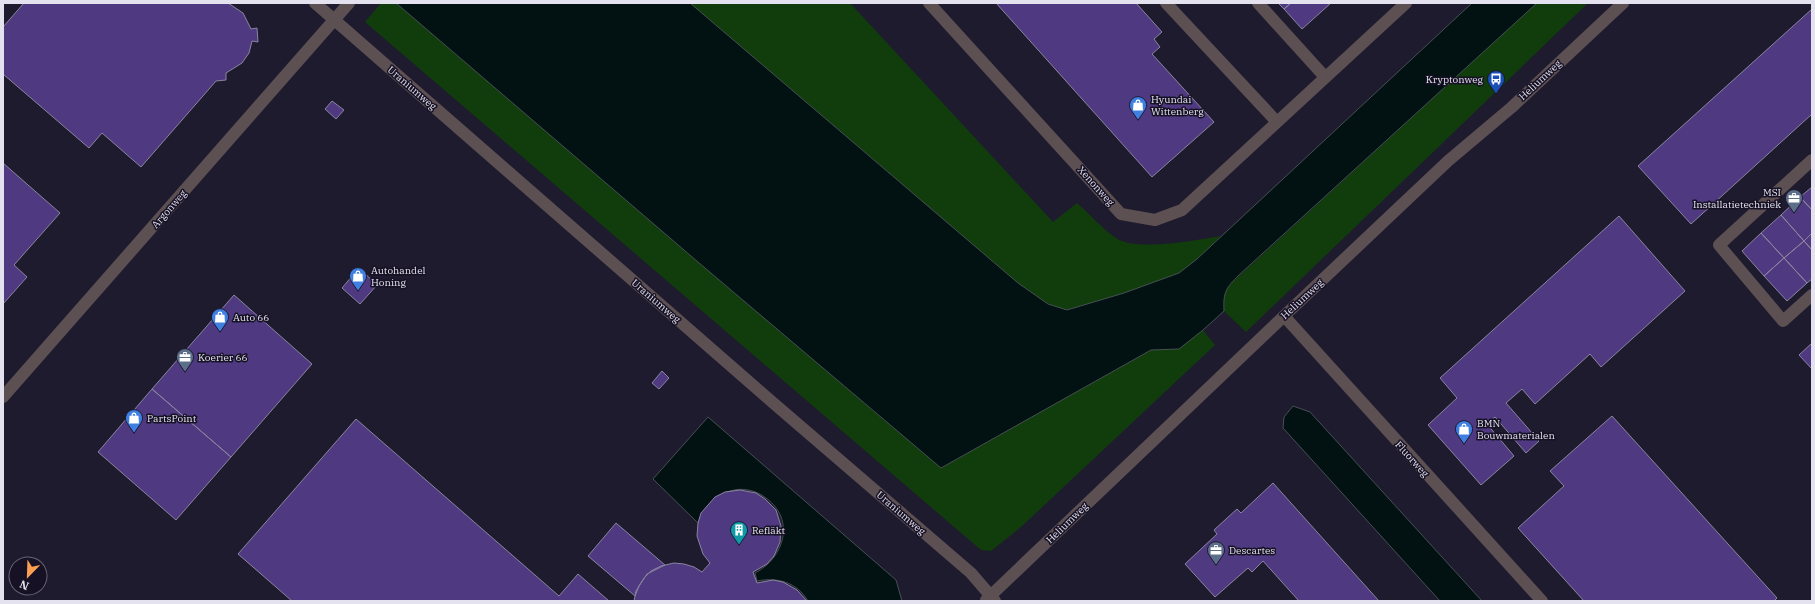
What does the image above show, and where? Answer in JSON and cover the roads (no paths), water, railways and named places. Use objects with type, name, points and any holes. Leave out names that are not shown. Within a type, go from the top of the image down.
[{"type":"street","name":"Uraniumweg","points":[[315,3],[771,401],[971,573],[991,599]]},
{"type":"street","points":[[334,20],[349,3]]},
{"type":"street","name":"Xenonweg","points":[[929,3],[1121,214],[1155,220],[1182,210],[1406,3]]},
{"type":"street","points":[[1166,3],[1277,122]]},
{"type":"street","points":[[1258,3],[1326,77]]},
{"type":"street","name":"Heliumweg","points":[[991,599],[1284,316],[1448,162],[1512,107],[1623,3]]},
{"type":"street","name":"Argonweg","points":[[3,398],[334,20]]},
{"type":"street","points":[[1812,160],[1720,245],[1783,321],[1812,295]]},
{"type":"street","name":"Fluorweg","points":[[1284,316],[1542,601]]},
{"type":"place","name":"Kryptonweg","points":[[1496,94]]},
{"type":"place","name":"Hyundai Wittenberg","points":[[1138,120]]},
{"type":"place","name":"MSI Installatietechniek","points":[[1794,213]]},
{"type":"place","name":"Autohandel Honing","points":[[358,291]]},
{"type":"place","name":"Auto 66","points":[[220,332]]},
{"type":"place","name":"Koerier 66","points":[[185,372]]},
{"type":"place","name":"PartsPoint","points":[[134,433]]},
{"type":"place","name":"BMN Bouwmaterialen","points":[[1464,444]]},
{"type":"place","name":"Refläkt","points":[[739,545]]},
{"type":"place","name":"Descartes","points":[[1216,565]]}]
